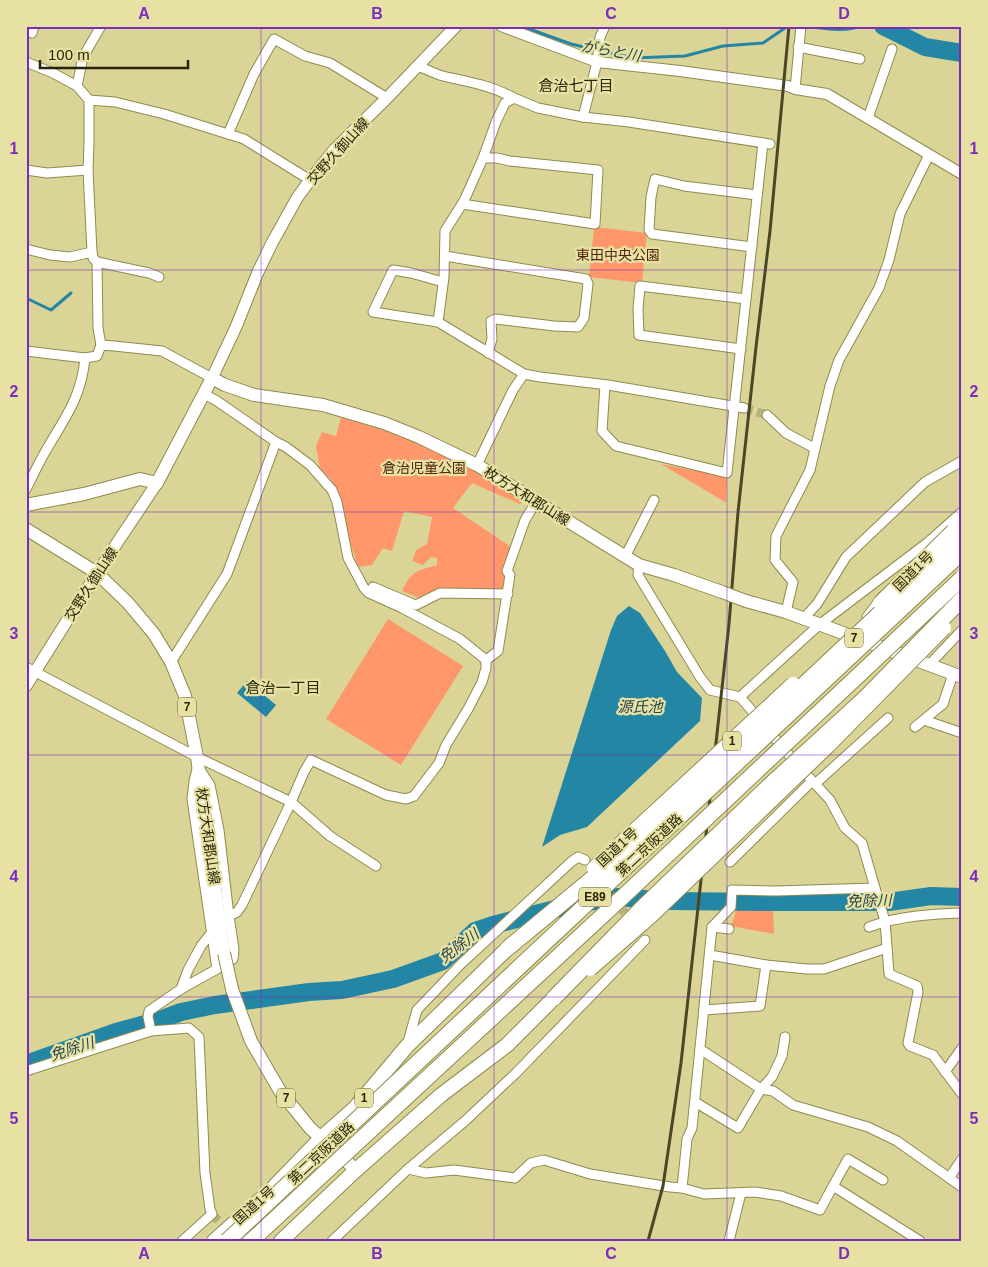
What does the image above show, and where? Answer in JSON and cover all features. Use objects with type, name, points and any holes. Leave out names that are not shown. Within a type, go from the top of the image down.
[{"type":"highway","name":"国道1号","points":[[214,1241],[269,1192],[320,1138],[355,1108],[407,1046],[508,948],[959,530]]},
{"type":"highway","points":[[508,948],[635,843],[959,530]]},
{"type":"highway","name":"第二京阪道路","points":[[227,1241],[962,552]]},
{"type":"highway","name":"第二京阪道路","points":[[251,1241],[628,892],[962,578]]},
{"type":"highway","points":[[280,1241],[356,1170],[441,1095],[507,1045],[641,909],[770,785],[865,698],[962,600]]},
{"type":"highway","points":[[554,998],[596,965],[650,917],[828,746],[962,610]]},
{"type":"main road","name":"交野久御山線","points":[[212,378],[236,327],[265,257],[297,198],[334,150],[456,26]]},
{"type":"main road","points":[[26,505],[84,494],[140,479],[158,483],[212,378]]},
{"type":"main road","name":"枚方大和郡山線","points":[[212,378],[254,395],[323,406],[384,423],[477,465],[639,565],[674,574],[746,601],[786,612],[958,676]]},
{"type":"main road","name":"交野久御山線","points":[[26,686],[31,670],[158,483]]},
{"type":"main road","name":"枚方大和郡山線","points":[[26,529],[97,573],[154,634],[171,662],[185,696],[197,762],[224,953],[236,998],[251,1041],[280,1091],[310,1128],[356,1170]]},
{"type":"street","points":[[501,26],[597,62],[788,86],[826,94],[962,174]]},
{"type":"street","points":[[583,117],[597,62],[600,37],[605,26]]},
{"type":"street","points":[[795,88],[800,26]]},
{"type":"street","points":[[77,86],[83,57],[100,27]]},
{"type":"street","points":[[228,134],[254,74],[274,39],[306,56],[330,63],[387,98]]},
{"type":"street","points":[[798,47],[860,59]]},
{"type":"street","points":[[868,118],[892,49]]},
{"type":"street","points":[[26,62],[52,72],[77,86],[89,100],[88,170],[93,258],[97,262],[149,272],[159,277]]},
{"type":"street","points":[[418,66],[442,76],[502,91],[538,108],[583,117],[767,143],[758,196],[746,299],[741,349],[739,407],[727,473],[616,446],[602,431],[605,384]]},
{"type":"street","points":[[438,322],[443,282],[445,231],[462,204],[483,158],[502,109],[506,103],[514,98]]},
{"type":"street","points":[[89,100],[115,102],[164,114],[244,139],[310,180]]},
{"type":"street","points":[[786,612],[794,582],[775,560],[776,536],[810,470],[830,386],[839,360],[879,288],[889,260],[900,214],[929,155]]},
{"type":"street","points":[[462,204],[595,224],[598,170],[483,158]]},
{"type":"street","points":[[26,170],[47,173],[88,170]]},
{"type":"street","points":[[752,247],[652,234],[649,230],[651,197],[655,179],[684,186],[758,196]]},
{"type":"street","points":[[26,249],[50,255],[70,257],[92,252]]},
{"type":"street","points":[[444,256],[586,279],[588,284],[584,318],[578,327],[496,319],[492,321],[492,339],[488,353]]},
{"type":"street","points":[[26,351],[85,358],[97,356],[101,345],[98,328],[97,262]]},
{"type":"street","points":[[443,282],[393,270],[373,312],[438,322],[524,374],[605,384],[739,407]]},
{"type":"street","points":[[741,349],[639,335],[638,309],[640,286],[746,299]]},
{"type":"street","points":[[101,345],[162,352],[212,378]]},
{"type":"street","points":[[26,489],[67,417],[78,392],[85,358]]},
{"type":"street","points":[[477,465],[513,390],[524,374]]},
{"type":"street","points":[[204,394],[217,400],[286,447],[310,465],[332,490],[337,502],[348,558],[364,588],[460,639],[486,660]]},
{"type":"street","points":[[767,415],[786,433],[814,448]]},
{"type":"street","points":[[171,662],[227,574],[276,442]]},
{"type":"street","points":[[802,619],[817,604],[846,557],[925,482],[962,461]]},
{"type":"street","points":[[625,557],[654,500]]},
{"type":"street","points":[[486,660],[498,651],[508,594],[510,574],[507,571],[525,520],[536,502]]},
{"type":"street","points":[[740,697],[819,625],[927,543],[962,512]]},
{"type":"street","points":[[867,616],[927,543]]},
{"type":"street","points":[[639,565],[638,575],[700,677],[710,690],[740,697],[830,800],[845,828],[862,843],[886,921],[889,974],[917,986],[918,992],[908,1043],[910,1046],[933,1056],[962,1094]]},
{"type":"street","points":[[369,592],[373,588],[416,605],[440,593],[508,594]]},
{"type":"street","points":[[929,666],[962,630]]},
{"type":"street","points":[[794,761],[904,656]]},
{"type":"street","points":[[228,916],[237,912],[242,905],[311,760],[386,795],[406,799],[414,796],[439,763],[446,745],[468,709],[482,682],[486,660]]},
{"type":"street","points":[[31,670],[197,762],[291,802],[330,836],[376,866]]},
{"type":"street","points":[[915,727],[943,704],[958,676]]},
{"type":"street","points":[[730,862],[814,782],[888,718]]},
{"type":"street","points":[[924,720],[962,733]]},
{"type":"street","points":[[151,1031],[148,1017],[149,1012],[181,989],[233,959],[234,949],[228,916],[219,830],[210,785],[197,762]]},
{"type":"street","points":[[197,762],[192,799],[217,969]]},
{"type":"street","points":[[407,1046],[417,1010],[461,964],[571,862],[578,857],[584,860]]},
{"type":"street","points":[[682,1188],[687,1139],[692,1128],[695,1102],[712,927],[731,904],[732,890],[801,891],[875,888]]},
{"type":"street","points":[[869,927],[886,921],[962,913]]},
{"type":"street","points":[[712,927],[729,929]]},
{"type":"street","points":[[181,989],[192,962],[212,932]]},
{"type":"street","points":[[332,1241],[408,1169],[465,1121],[516,1073],[645,940]]},
{"type":"street","points":[[710,955],[766,965],[824,969],[887,948]]},
{"type":"street","points":[[704,1010],[760,1006],[766,965]]},
{"type":"street","points":[[26,1071],[151,1031],[189,1028],[199,1038],[204,1173],[212,1214],[182,1241]]},
{"type":"street","points":[[695,1102],[738,1128],[761,1089],[772,1077],[782,1056],[785,1037]]},
{"type":"street","points":[[945,1072],[962,1048]]},
{"type":"street","points":[[700,1049],[761,1089],[773,1091],[794,1105],[868,1127],[901,1143],[962,1187]]},
{"type":"street","points":[[408,1169],[426,1173],[454,1170],[515,1178],[531,1162],[544,1160],[590,1174],[682,1188],[704,1194],[755,1192],[781,1196],[820,1210],[848,1159],[883,1180]]},
{"type":"street","points":[[949,1178],[962,1159]]},
{"type":"street","points":[[833,1186],[920,1241]]},
{"type":"street","points":[[729,1241],[741,1193]]},
{"type":"green space","name":"東田中央公園","points":[[594,227],[647,233],[642,283],[589,277]]},
{"type":"green space","name":"倉治児童公園","points":[[342,414],[425,443],[525,500],[520,504],[472,483],[453,508],[511,547],[504,590],[440,590],[420,598],[402,591],[416,572],[437,565],[437,558],[431,557],[423,565],[412,561],[416,550],[427,544],[432,517],[404,511],[392,551],[383,548],[372,565],[358,567],[331,480],[320,468],[316,446],[322,432],[336,436]]},
{"type":"green space","points":[[661,464],[727,477],[726,502],[725,502]]},
{"type":"green space","points":[[388,619],[463,666],[401,765],[326,719]]},
{"type":"green space","points":[[738,906],[773,907],[774,934],[731,926]]},
{"type":"water","name":"源氏池","points":[[629,606],[640,613],[677,672],[702,698],[700,721],[587,827],[560,835],[542,847],[611,630],[617,616]]},
{"type":"water","points":[[247,681],[276,705],[266,717],[237,693]]},
{"type":"waterway","name":"がらと川","points":[[521,26],[571,44],[633,58],[685,56],[723,46],[763,43],[788,26]]},
{"type":"waterway","name":"がらと川","points":[[804,26],[841,30],[860,26]]},
{"type":"waterway","name":"がらと川","points":[[883,26],[925,47],[962,53]]},
{"type":"waterway","points":[[26,298],[51,310],[71,293]]},
{"type":"waterway","name":"免除川","points":[[26,1064],[116,1032],[181,1012],[215,1005],[309,992],[342,990],[393,979],[443,961],[475,931],[559,908],[616,897],[670,901],[764,902],[889,902],[931,896],[962,897]]},
{"type":"tunnel","points":[[744,408],[767,415]]},
{"type":"tunnel","points":[[603,884],[645,940]]},
{"type":"tunnel","points":[[212,1214],[229,1232]]},
{"type":"railway","points":[[648,1241],[663,1186],[681,1063],[729,624],[738,512],[770,231],[789,26]]},
{"type":"district","name":"倉治七丁目","points":[[576,86]]},
{"type":"district","name":"倉治一丁目","points":[[283,688]]}]
